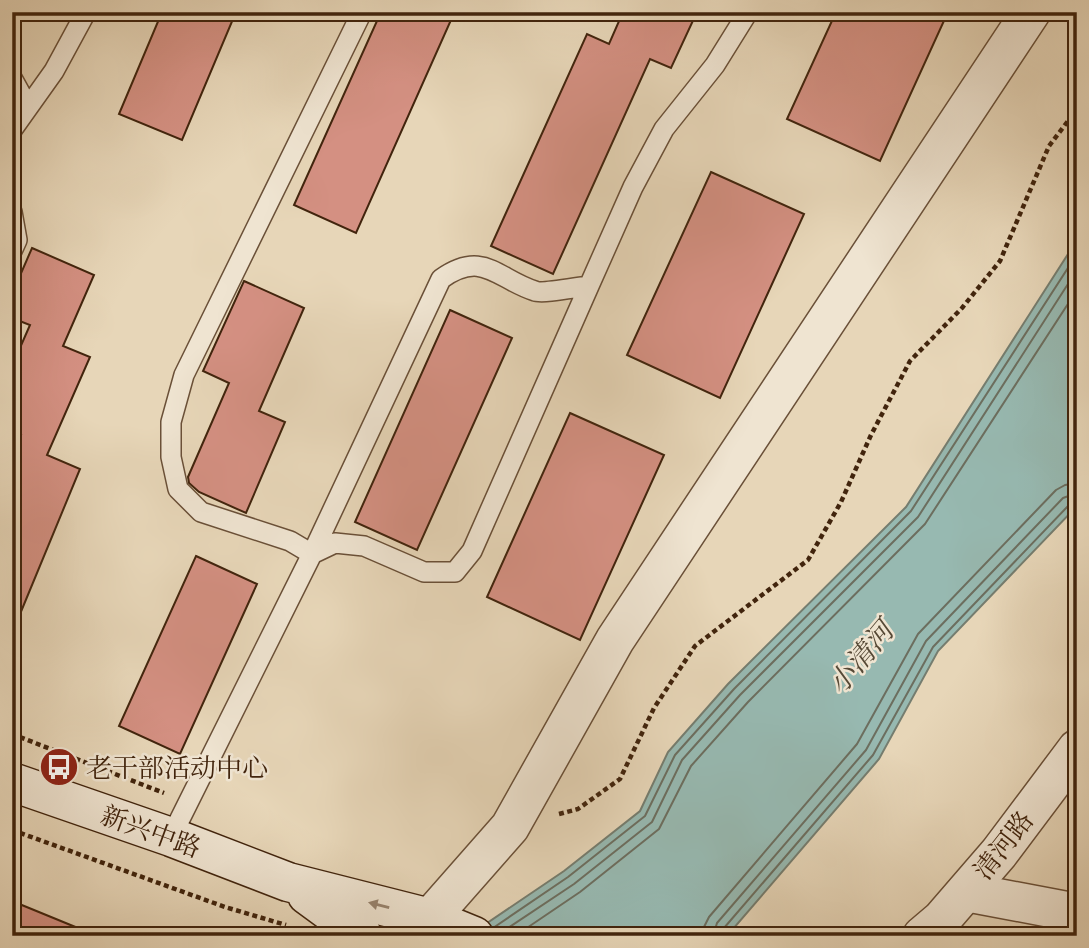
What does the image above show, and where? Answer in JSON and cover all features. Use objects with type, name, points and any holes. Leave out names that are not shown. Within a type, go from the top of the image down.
[{"type":"street","points":[[440,928],[510,827],[615,640],[1031,12]]},
{"type":"street","name":"清河路","points":[[922,936],[942,919],[999,853],[1077,748]]},
{"type":"street","name":"新兴中路","points":[[12,782],[172,837],[288,882],[440,928]]},
{"type":"street","name":"新兴中路","points":[[288,882],[363,936]]},
{"type":"street","points":[[966,892],[1077,913]]},
{"type":"lane","points":[[12,130],[54,71],[86,12]]},
{"type":"lane","points":[[312,554],[290,541],[201,512],[178,489],[171,457],[171,422],[184,375],[362,12]]},
{"type":"lane","points":[[312,554],[335,542],[364,546],[424,572],[455,572],[472,551],[634,187],[664,129],[715,65],[748,12]]},
{"type":"lane","points":[[12,78],[28,107]]},
{"type":"lane","points":[[12,212],[17,240],[12,251]]},
{"type":"lane","points":[[172,837],[312,554],[441,279],[457,268],[476,267],[495,270],[538,293],[589,286]]},
{"type":"path","points":[[510,827],[578,809],[620,779],[654,708],[695,646],[808,560],[841,502],[871,435],[910,361],[962,308],[1000,261],[1049,146],[1077,109]]},
{"type":"path","points":[[12,830],[225,907],[288,925]]},
{"type":"water","name":"小清河","points":[[1077,240],[1077,506],[938,651],[879,759],[727,936],[468,936],[564,871],[640,811],[668,752],[728,684],[906,507]]},
{"type":"building","points":[[162,12],[236,12],[182,140],[119,114]]},
{"type":"building","points":[[381,12],[433,12],[451,20],[356,233],[294,205]]},
{"type":"building","points":[[623,12],[697,12],[671,68],[650,59],[553,274],[491,246],[587,34],[609,44]]},
{"type":"building","points":[[836,12],[948,12],[880,161],[787,119]]},
{"type":"building","points":[[711,172],[804,214],[720,398],[627,355]]},
{"type":"building","points":[[32,248],[94,275],[63,346],[90,357],[47,455],[80,469],[13,631],[12,457],[21,435],[12,431],[12,366],[30,325],[12,318],[12,294]]},
{"type":"building","points":[[244,281],[304,308],[259,411],[285,422],[246,513],[199,492],[189,483],[188,477],[229,383],[203,371]]},
{"type":"building","points":[[450,310],[512,338],[417,550],[355,522]]},
{"type":"building","points":[[570,413],[664,455],[580,640],[487,597]]},
{"type":"building","points":[[196,556],[257,584],[180,754],[119,726]]},
{"type":"building","points":[[12,901],[95,935],[95,936],[12,936]]},
{"type":"place","name":"老干部活动中心","points":[[59,767]]}]
